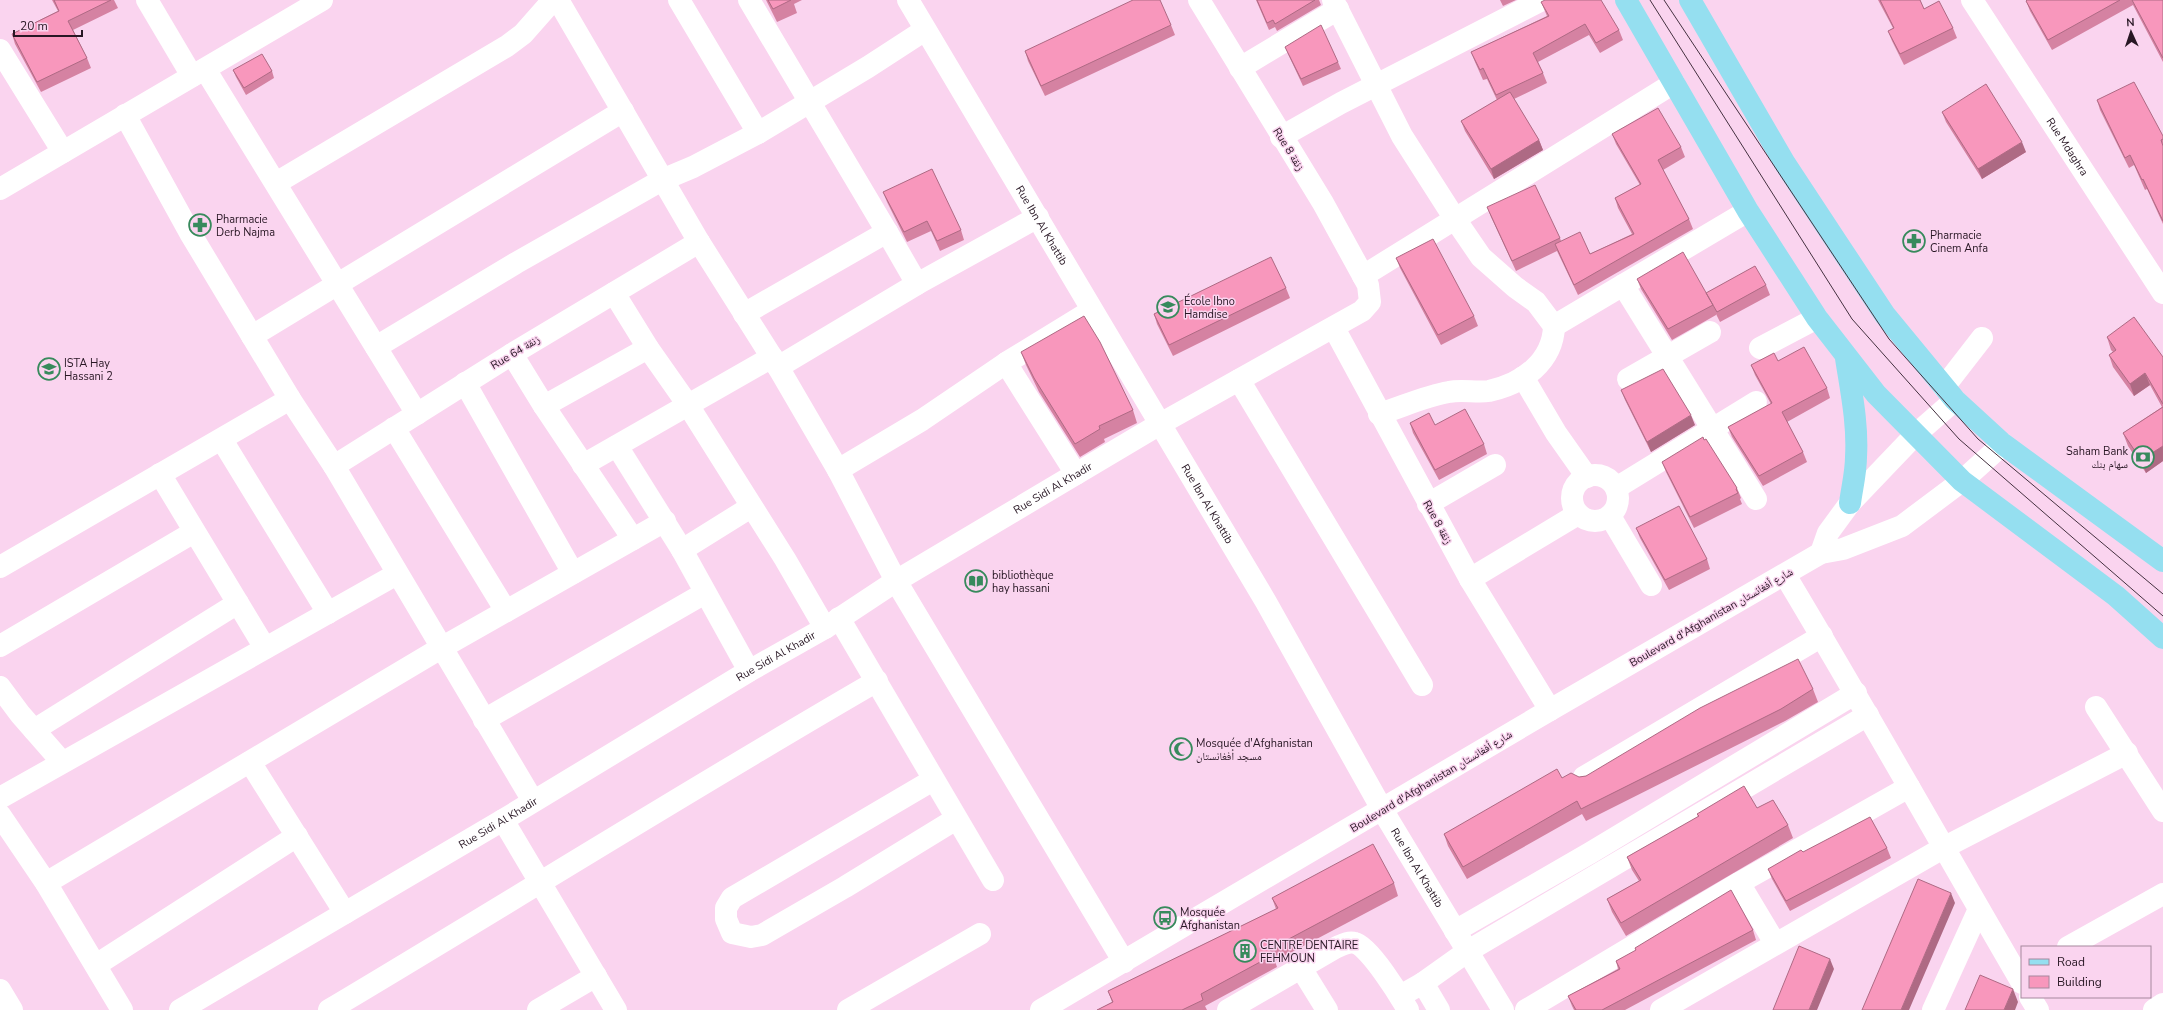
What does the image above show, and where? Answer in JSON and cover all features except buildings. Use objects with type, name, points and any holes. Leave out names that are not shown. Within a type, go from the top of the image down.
[{"type":"main road","points":[[1626,0],[1748,211],[1817,318],[1876,394],[1962,481],[2116,596],[2163,638]]},
{"type":"main road","points":[[1690,0],[1784,162],[1885,315],[1949,394],[2002,444],[2163,561]]},
{"type":"main road","points":[[1846,357],[1854,408],[1856,438],[1856,458],[1850,503]]},
{"type":"street","points":[[147,0],[276,183],[417,414]]},
{"type":"street","points":[[0,189],[322,0]]},
{"type":"street","points":[[276,183],[507,46],[524,34],[553,0]]},
{"type":"street","points":[[558,0],[624,111],[662,180],[699,242],[775,362],[838,470],[896,582],[1124,962]]},
{"type":"street","points":[[679,0],[758,133]]},
{"type":"street","points":[[749,0],[917,284]]},
{"type":"street","name":"Rue 8 زنقة","points":[[1199,0],[1281,137],[1323,203],[1363,276],[1370,292],[1370,302]]},
{"type":"street","points":[[1281,137],[1542,0]]},
{"type":"street","name":"Rue Mdaghra","points":[[1979,2],[2163,293]]},
{"type":"street","name":"Rue Ibn Al Khattib","points":[[916,3],[925,30],[1038,217],[1091,311],[1266,602],[1382,810],[1503,1010]]},
{"type":"street","points":[[1240,68],[1336,4],[1402,136],[1455,219],[1481,257],[1515,287],[1536,302],[1554,326],[1552,344],[1544,360],[1523,377],[1488,391],[1449,392],[1380,414]]},
{"type":"street","points":[[376,347],[516,263],[662,180],[693,167],[758,133],[925,30]]},
{"type":"street","points":[[0,50],[63,152]]},
{"type":"street","points":[[1363,276],[1674,84]]},
{"type":"street","points":[[252,336],[624,111]]},
{"type":"street","points":[[125,115],[190,233],[290,399],[334,466],[533,801]]},
{"type":"street","points":[[1554,326],[1748,211]]},
{"type":"street","points":[[583,465],[688,405],[775,362],[1038,217]]},
{"type":"street","points":[[744,314],[886,232]]},
{"type":"street","name":"Rue 64 زنقة","points":[[334,466],[512,354],[699,242]]},
{"type":"street","points":[[1623,285],[1756,499]]},
{"type":"street","points":[[614,293],[648,348],[688,405],[785,559],[877,681],[933,780],[993,880]]},
{"type":"street","name":"Rue Sidi Al Khadir","points":[[180,1010],[503,820],[1160,424],[1334,328],[1362,311],[1370,302]]},
{"type":"street","points":[[838,470],[922,420],[1006,363],[1091,311]]},
{"type":"street","points":[[1760,348],[1817,318]]},
{"type":"street","name":"Rue 8 زنقة","points":[[1334,328],[1470,579],[1550,710]]},
{"type":"street","points":[[1628,379],[1669,357],[1710,332]]},
{"type":"street","points":[[1821,553],[1828,533],[1850,503],[1915,435],[1949,394],[1982,338]]},
{"type":"street","points":[[544,406],[648,348]]},
{"type":"street","points":[[512,354],[544,406],[633,539]]},
{"type":"street","points":[[1006,363],[1076,474]]},
{"type":"street","points":[[1523,377],[1556,433],[1587,477]]},
{"type":"street","points":[[1239,380],[1422,685]]},
{"type":"street","points":[[466,383],[573,573]]},
{"type":"street","points":[[0,567],[160,474],[222,440],[290,399]]},
{"type":"street","points":[[1616,488],[1756,402]]},
{"type":"street","points":[[394,428],[506,611]]},
{"type":"street","points":[[222,440],[328,613]]},
{"type":"street","name":"Boulevard d'Afghanistan شارع أفغانستان","points":[[1041,1010],[1550,710],[1821,553],[1843,548],[1902,526],[1962,481],[2002,444]]},
{"type":"street","points":[[617,446],[665,521],[749,671]]},
{"type":"street","points":[[1428,504],[1494,465]]},
{"type":"street","points":[[160,474],[265,648]]},
{"type":"street","points":[[1587,477],[1604,477],[1616,488],[1618,503],[1610,516],[1594,522],[1588,521],[1578,514],[1572,503],[1573,490],[1577,484],[1587,477]]},
{"type":"street","points":[[682,550],[751,507]]},
{"type":"street","points":[[1470,579],[1578,514]]},
{"type":"street","points":[[1610,516],[1651,585]]},
{"type":"street","points":[[46,883],[441,648],[665,521]]},
{"type":"street","points":[[0,646],[194,532]]},
{"type":"street","points":[[0,798],[397,574]]},
{"type":"street","points":[[1785,575],[1856,693],[1943,848],[2021,977]]},
{"type":"street","points":[[484,720],[705,593]]},
{"type":"street","points":[[34,730],[238,603]]},
{"type":"street","points":[[1584,777],[1822,636]]},
{"type":"street","points":[[329,1010],[541,883],[748,756],[877,681]]},
{"type":"street","points":[[0,687],[62,762]]},
{"type":"street","points":[[1455,931],[1590,853],[1856,693]]},
{"type":"street","points":[[2096,707],[2163,811]]},
{"type":"street","points":[[1228,1010],[1335,948],[1350,942],[1361,945],[1383,971],[1404,1003],[1423,983],[1468,951],[1868,715]]},
{"type":"street","points":[[1661,1010],[1775,943],[1943,848],[2127,753]]},
{"type":"street","points":[[250,762],[345,913]]},
{"type":"street","points":[[933,780],[732,898],[726,908],[727,925],[732,933],[740,936],[762,935],[845,888],[956,819]]},
{"type":"street","points":[[1526,1010],[1739,883],[1909,788]]},
{"type":"street","points":[[0,815],[46,883],[122,1010]]},
{"type":"street","points":[[503,820],[616,1010]]},
{"type":"street","points":[[96,965],[297,836]]},
{"type":"street","points":[[1590,853],[1603,871]]},
{"type":"street","points":[[1739,883],[1775,943]]},
{"type":"street","points":[[2070,946],[2163,894]]},
{"type":"street","points":[[1933,1010],[1979,909]]},
{"type":"street","points":[[848,1010],[980,934]]},
{"type":"street","points":[[1301,968],[1327,1010]]},
{"type":"street","points":[[538,1010],[596,976]]},
{"type":"street","points":[[1423,983],[1439,1010]]},
{"type":"street","points":[[0,990],[12,1010]]},
{"type":"street","points":[[2031,998],[2038,1010]]},
{"type":"street","points":[[2154,1010],[2163,1004]]},
{"type":"tram line","points":[[1650,0],[1852,319],[1959,439],[2163,616]]},
{"type":"tram line","points":[[1664,0],[1889,339],[1978,439],[2163,594]]},
{"type":"place","name":"Pharmacie Derb Najma","points":[[200,225]]},
{"type":"place","name":"Pharmacie Cinem Anfa","points":[[1914,241]]},
{"type":"place","name":"École Ibno Hamdise","points":[[1168,307]]},
{"type":"place","name":"ISTA Hay Hassani 2","points":[[49,369]]},
{"type":"place","name":"Saham Bank سهام بنك","points":[[2143,457]]},
{"type":"place","name":"bibliothèque hay hassani","points":[[976,581]]},
{"type":"place","name":"Mosquée d'Afghanistan مسجد أفغانستان","points":[[1181,749]]},
{"type":"place","name":"Mosquée Afghanistan","points":[[1165,918]]},
{"type":"place","name":"CENTRE DENTAIRE FEHMOUN","points":[[1245,951]]}]
